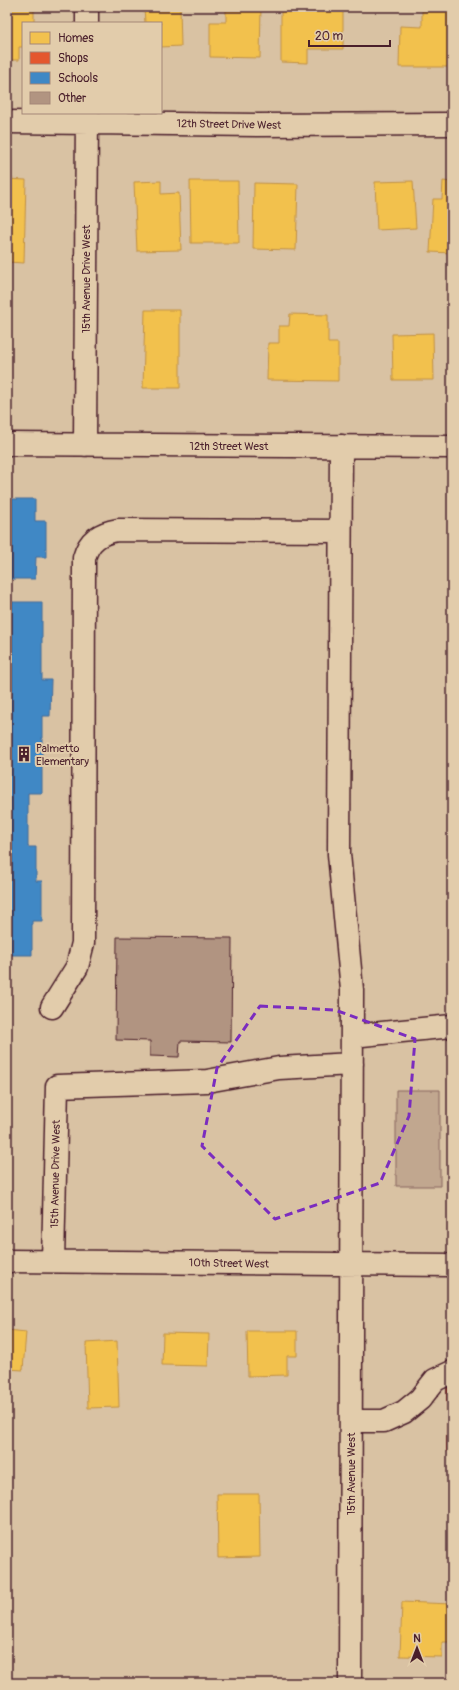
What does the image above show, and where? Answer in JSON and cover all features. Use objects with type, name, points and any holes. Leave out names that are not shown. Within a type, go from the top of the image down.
[{"type":"street","points":[[87,7],[87,22]]},
{"type":"street","name":"12th Street Drive West","points":[[7,122],[87,118],[258,125],[452,124]]},
{"type":"street","name":"15th Avenue Drive West","points":[[84,445],[87,118]]},
{"type":"street","name":"12th Street West","points":[[7,444],[452,447]]},
{"type":"street","name":"15th Avenue West","points":[[341,446],[339,854],[352,990],[350,1683]]},
{"type":"street","points":[[52,1007],[77,967],[82,943],[84,558],[87,547],[102,534],[118,530],[340,531]]},
{"type":"street","points":[[352,1036],[452,1026]]},
{"type":"street","name":"15th Avenue Drive West","points":[[53,1261],[57,1086],[207,1081],[279,1068],[352,1064]]},
{"type":"street","name":"10th Street West","points":[[7,1261],[452,1265]]},
{"type":"street","points":[[351,1421],[384,1421],[404,1412],[420,1399],[435,1380],[452,1372]]},
{"type":"highlighted area","points":[[260,1006],[335,1010],[415,1039],[409,1116],[380,1183],[275,1219],[202,1146],[217,1068]]},
{"type":"shaded area","points":[[396,1090],[440,1090],[440,1186],[396,1186]]},
{"type":"building: Homes","points":[[144,7],[180,7],[181,46],[162,47],[162,22],[145,22]]},
{"type":"building: Homes","points":[[226,7],[261,7],[260,58],[210,57],[210,22],[226,22]]},
{"type":"building: Homes","points":[[281,7],[343,7],[343,49],[308,49],[308,63],[281,62]]},
{"type":"building: Homes","points":[[7,8],[34,8],[34,22],[22,22],[22,47],[19,47],[19,60],[7,60]]},
{"type":"building: Homes","points":[[422,11],[452,11],[452,67],[399,67],[400,26],[422,27]]},
{"type":"building: Homes","points":[[7,179],[26,180],[24,263],[7,262]]},
{"type":"building: Homes","points":[[161,181],[161,194],[179,193],[181,250],[137,251],[134,182]]},
{"type":"building: Homes","points":[[190,181],[238,181],[239,243],[191,243]]},
{"type":"building: Homes","points":[[413,181],[416,228],[377,230],[375,182]]},
{"type":"building: Homes","points":[[443,181],[452,182],[452,253],[430,252],[433,199],[442,199]]},
{"type":"building: Homes","points":[[254,183],[298,184],[296,250],[253,249]]},
{"type":"building: Homes","points":[[145,310],[180,310],[180,388],[143,388]]},
{"type":"building: Homes","points":[[290,314],[328,315],[328,343],[338,343],[338,381],[267,380],[268,343],[279,343],[279,326],[289,326]]},
{"type":"building: Homes","points":[[433,333],[434,380],[393,380],[392,334]]},
{"type":"building: Homes","points":[[7,1330],[26,1332],[23,1370],[7,1369]]},
{"type":"building: Homes","points":[[247,1331],[297,1331],[297,1356],[287,1356],[287,1375],[248,1376]]},
{"type":"building: Homes","points":[[163,1333],[209,1334],[208,1366],[162,1365]]},
{"type":"building: Homes","points":[[117,1341],[119,1407],[88,1408],[86,1343]]},
{"type":"building: Homes","points":[[217,1494],[259,1494],[260,1557],[218,1558]]},
{"type":"building: Homes","points":[[402,1602],[452,1604],[452,1642],[442,1642],[442,1657],[400,1656]]},
{"type":"building: Shops","points":[[447,1388],[452,1388],[452,1451],[447,1451]]},
{"type":"building: Schools","points":[[7,499],[35,499],[35,521],[46,521],[46,557],[36,557],[35,579],[7,579]]},
{"type":"building: Schools","name":"Palmetto Elementary","points":[[7,602],[42,602],[42,680],[51,680],[50,716],[42,716],[42,793],[28,793],[28,847],[36,847],[36,881],[42,881],[42,921],[32,921],[32,955],[9,955],[9,959],[7,959]]},
{"type":"building: Other","points":[[117,937],[232,938],[231,1042],[180,1041],[179,1057],[150,1056],[150,1041],[116,1040]]},
{"type":"place","name":"Palmetto Elementary","points":[[24,754]]}]
